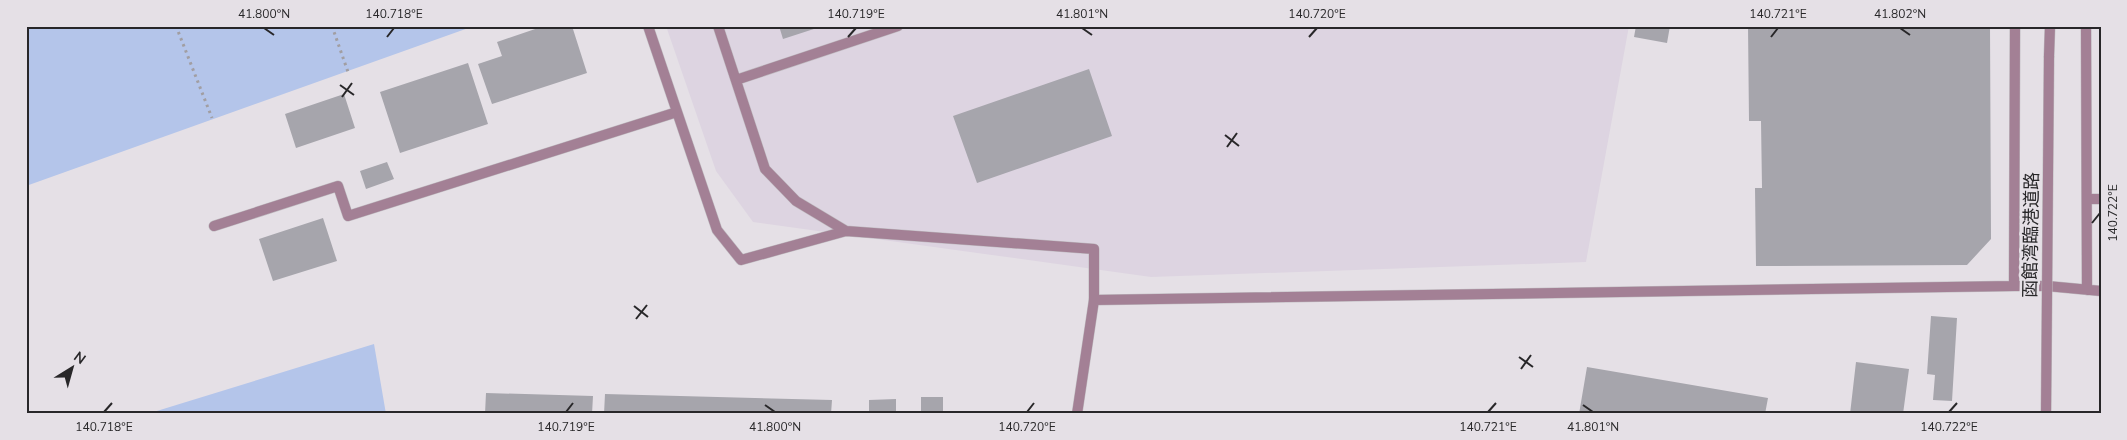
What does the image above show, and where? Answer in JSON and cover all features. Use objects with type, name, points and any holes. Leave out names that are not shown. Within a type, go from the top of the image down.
[{"type":"street","points":[[648,26],[717,230],[741,260],[846,230],[1094,249],[1094,300],[1077,414]]},
{"type":"street","points":[[718,26],[765,169],[796,201],[846,230]]},
{"type":"street","points":[[736,80],[898,26]]},
{"type":"street","points":[[2014,26],[2014,286]]},
{"type":"street","name":"函館湾臨港道路","points":[[2046,414],[2050,26]]},
{"type":"street","points":[[2086,26],[2086,290]]},
{"type":"street","points":[[214,226],[338,186],[348,216],[677,112]]},
{"type":"street","points":[[2087,199],[2101,199]]},
{"type":"street","points":[[1094,300],[2014,286],[2047,286],[2101,292]]},
{"type":"path","points":[[176,26],[212,118]]},
{"type":"path","points":[[332,26],[348,72]]},
{"type":"shaded area","points":[[666,26],[1629,26],[1586,262],[1151,277],[753,222],[716,171]]},
{"type":"water","points":[[26,26],[474,26],[26,186]]},
{"type":"water","points":[[374,344],[386,414],[147,414]]},
{"type":"building","points":[[544,26],[572,26],[587,73],[492,104],[478,64],[502,56],[497,42]]},
{"type":"building","points":[[779,26],[820,26],[820,27],[783,39]]},
{"type":"building","points":[[1636,26],[1670,26],[1667,43],[1634,37]]},
{"type":"building","points":[[1748,26],[1990,26],[1991,239],[1967,265],[1756,266],[1755,188],[1762,188],[1761,121],[1749,121]]},
{"type":"building","points":[[468,63],[488,124],[400,153],[380,92]]},
{"type":"building","points":[[1089,69],[1112,136],[977,183],[953,116]]},
{"type":"building","points":[[344,94],[355,128],[296,148],[285,114]]},
{"type":"building","points":[[387,162],[394,179],[366,189],[360,171]]},
{"type":"building","points":[[323,218],[337,261],[273,281],[259,239]]},
{"type":"building","points":[[1931,316],[1957,318],[1952,401],[1933,400],[1935,375],[1927,374]]},
{"type":"building","points":[[1856,362],[1909,369],[1903,414],[1850,414]]},
{"type":"building","points":[[1587,367],[1768,398],[1765,414],[1579,414]]},
{"type":"building","points":[[486,393],[593,396],[592,414],[485,414]]},
{"type":"building","points":[[605,394],[832,400],[831,414],[604,414]]},
{"type":"building","points":[[921,397],[943,397],[943,414],[921,414]]},
{"type":"building","points":[[896,399],[896,414],[869,414],[869,400]]}]
